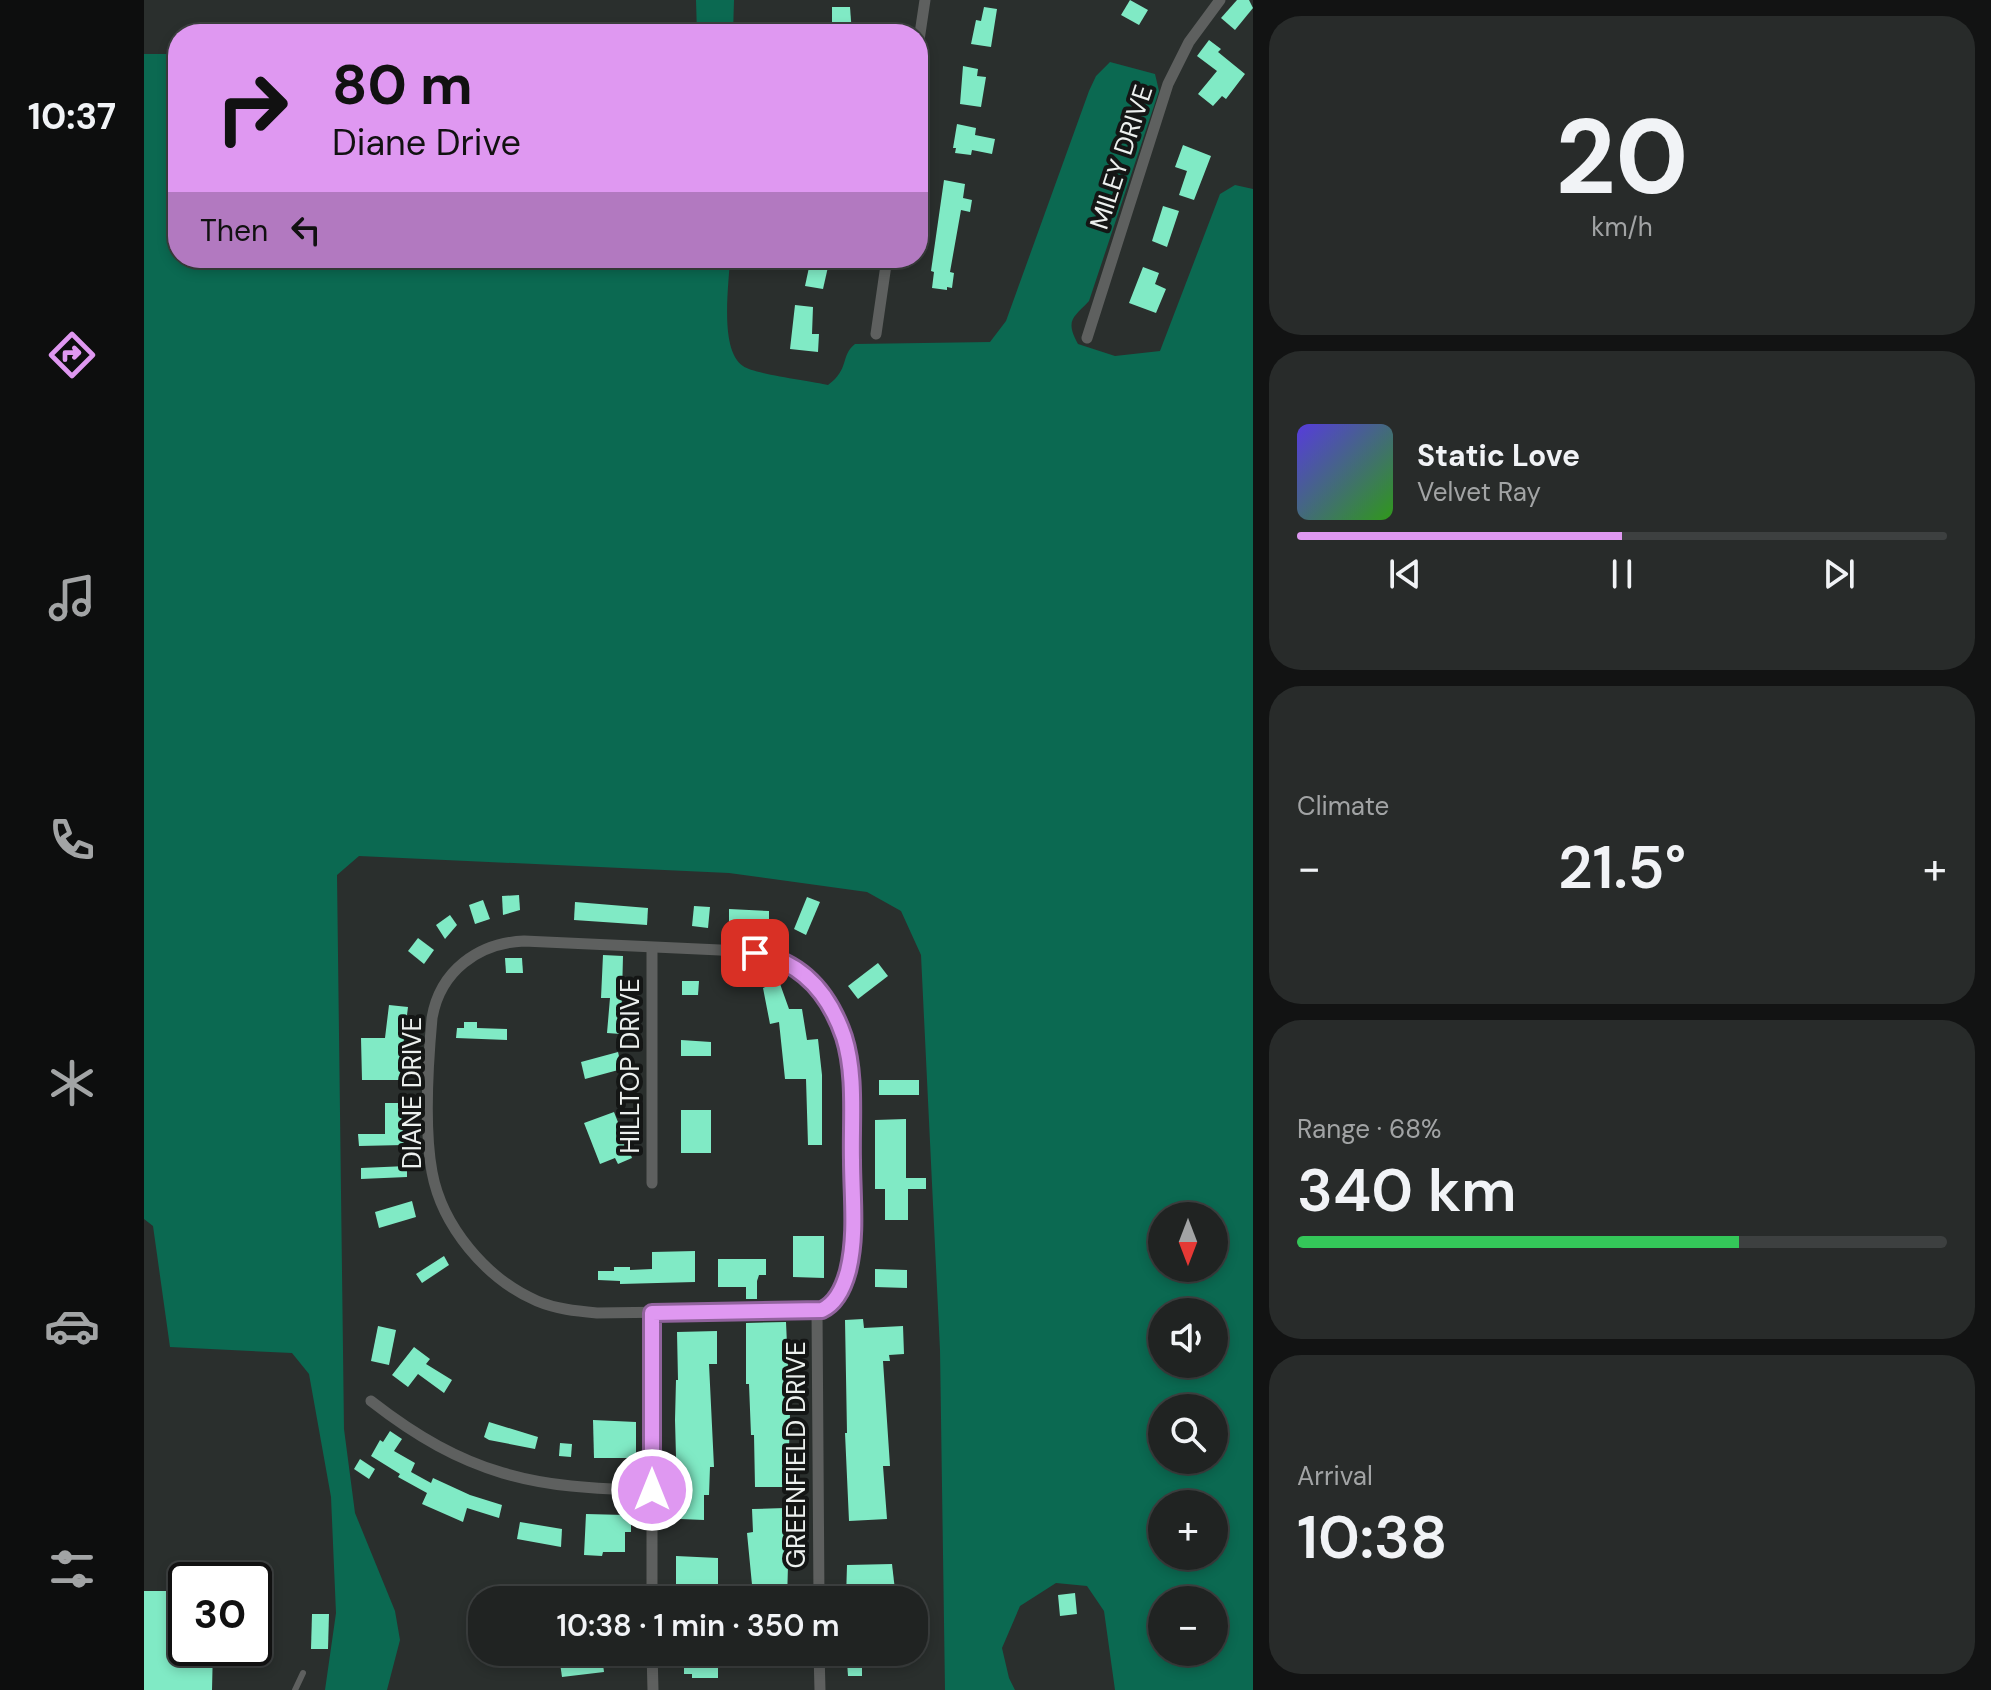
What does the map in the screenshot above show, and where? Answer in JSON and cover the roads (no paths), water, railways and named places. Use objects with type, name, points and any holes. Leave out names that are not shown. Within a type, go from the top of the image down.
[{"type":"street","points":[[921,24],[925,0]]},
{"type":"street","name":"MILEY DRIVE","points":[[1087,338],[1168,84],[1189,42],[1220,0]]},
{"type":"street","points":[[876,334],[886,268]]},
{"type":"street","name":"DIANE DRIVE","points":[[509,942],[652,948],[755,953],[786,961],[823,995],[837,1022],[850,1068],[852,1244],[844,1286],[828,1307],[817,1310],[652,1313],[576,1311],[539,1302],[509,1286],[478,1258],[455,1227],[438,1192],[429,1151],[432,1018],[440,991],[458,967],[482,950],[509,942]]},
{"type":"street","name":"HILLTOP DRIVE","points":[[652,948],[652,1183]]},
{"type":"street","name":"GREENFIELD DRIVE","points":[[817,1310],[819,1586]]},
{"type":"street","points":[[652,1313],[652,1586]]},
{"type":"street","points":[[371,1401],[421,1438],[479,1467],[565,1487],[652,1490]]},
{"type":"street","points":[[652,1666],[653,1690]]},
{"type":"street","points":[[819,1666],[820,1690]]},
{"type":"lane","points":[[295,1690],[303,1673]]}]
